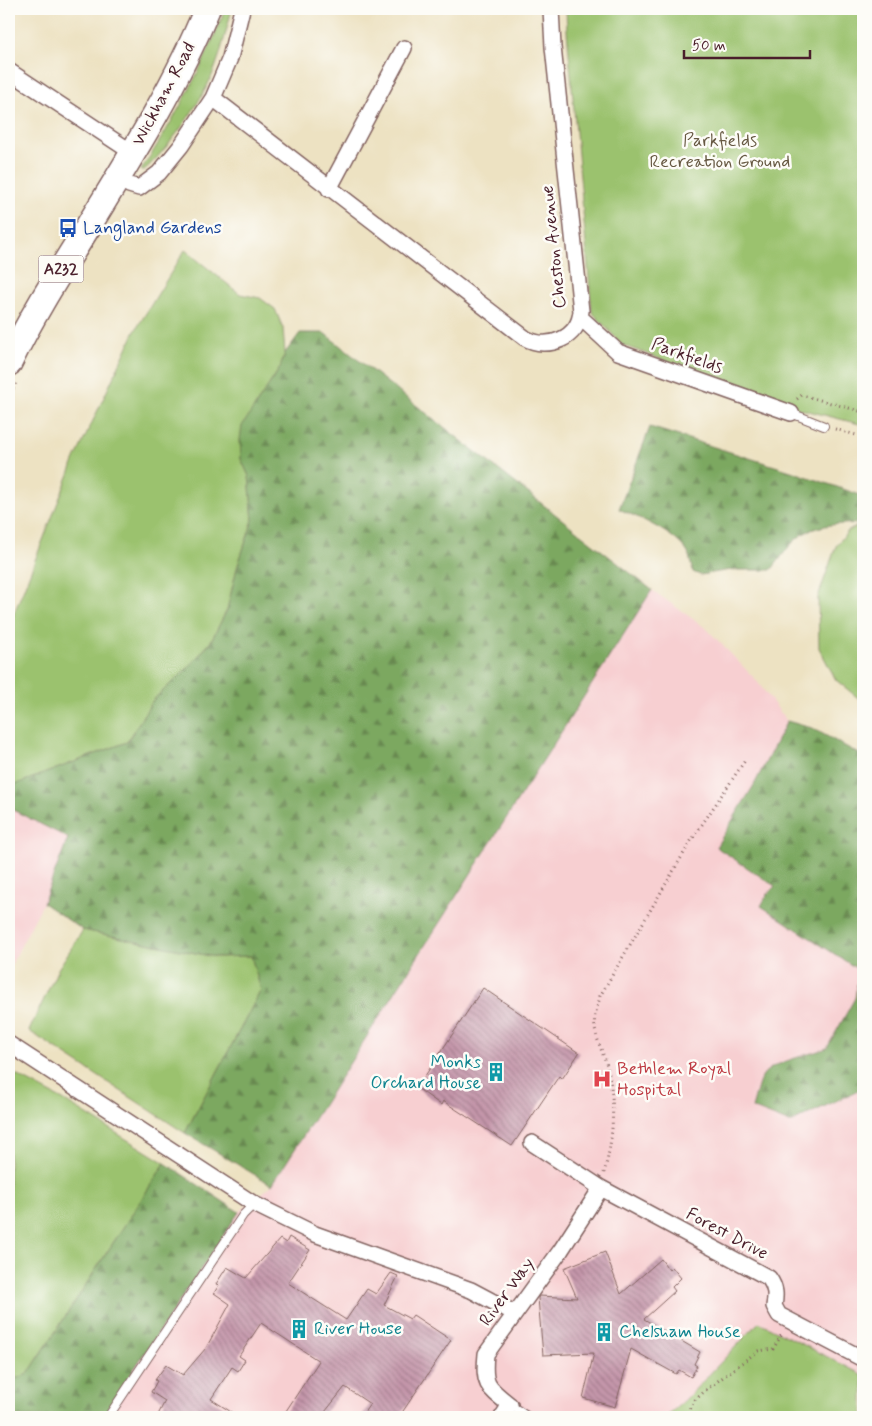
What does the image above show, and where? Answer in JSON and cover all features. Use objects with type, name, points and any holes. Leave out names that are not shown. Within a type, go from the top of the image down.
[{"type":"highway","name":"Wickham Road","points":[[9,363],[39,306],[133,153],[180,70],[207,9]]},
{"type":"street","name":"Wickham Road","points":[[118,178],[129,185],[139,188],[159,173],[181,146],[213,98],[230,58],[242,9]]},
{"type":"street","name":"Cheston Avenue","points":[[213,98],[504,323],[538,344],[560,341],[573,331],[580,317],[553,47],[551,9]]},
{"type":"street","points":[[329,189],[404,48]]},
{"type":"street","points":[[9,71],[133,153]]},
{"type":"street","name":"Parkfields","points":[[580,317],[618,352],[791,413]]},
{"type":"street","points":[[9,1044],[254,1204],[316,1234],[472,1290],[514,1313]]},
{"type":"street","points":[[532,1144],[601,1188]]},
{"type":"street","name":"River Way","points":[[506,1411],[489,1388],[484,1372],[486,1354],[561,1250],[601,1188]]},
{"type":"street","name":"Forest Drive","points":[[601,1188],[769,1278],[775,1287],[774,1306],[779,1315],[863,1359]]},
{"type":"lane","points":[[791,413],[824,426]]},
{"type":"lane","points":[[108,1417],[244,1215],[254,1204]]},
{"type":"lane","points":[[506,1411],[528,1417]]},
{"type":"path","points":[[791,413],[795,400],[802,395],[863,412]]},
{"type":"path","points":[[824,426],[863,436]]},
{"type":"path","points":[[601,1188],[611,1148],[612,1099],[608,1070],[596,1036],[595,1015],[600,996],[691,841],[746,759]]},
{"type":"path","points":[[684,1417],[696,1400],[707,1389],[758,1351],[773,1348],[790,1320]]},
{"type":"shaded area","name":"Bethlem Royal Hospital","points":[[652,590],[707,629],[756,680],[787,721],[754,785],[716,847],[775,887],[767,895],[761,906],[863,973],[863,1417],[102,1417],[239,1212],[272,1185]]},
{"type":"shaded area","points":[[9,808],[68,838],[43,903],[9,969]]},
{"type":"green space","points":[[225,9],[231,9],[231,13],[222,47],[203,94],[174,137],[153,162],[143,171],[141,170],[188,92],[208,51]]},
{"type":"green space","name":"Parkfields Recreation Ground","points":[[566,9],[863,9],[863,425],[793,407],[622,345],[592,312]]},
{"type":"green space","points":[[185,250],[240,294],[260,298],[275,309],[283,328],[285,353],[280,368],[255,406],[241,459],[249,476],[253,520],[237,568],[227,610],[210,643],[188,668],[153,700],[127,742],[9,787],[9,626],[75,459],[135,331]]},
{"type":"green space","points":[[300,333],[324,333],[652,590],[272,1185],[185,1133],[261,990],[251,956],[215,957],[83,930],[43,903],[68,838],[9,808],[9,787],[127,742],[153,700],[188,668],[210,643],[227,610],[237,568],[253,520],[249,476],[241,459],[240,440],[242,426],[280,368],[285,353]]},
{"type":"green space","points":[[650,427],[791,471],[863,496],[863,524],[830,525],[813,529],[791,544],[771,570],[731,570],[700,575],[693,572],[688,553],[675,539],[656,527],[619,509]]},
{"type":"green space","points":[[863,524],[863,702],[836,680],[819,648],[818,597],[836,546],[848,531]]},
{"type":"green space","points":[[787,721],[812,728],[863,756],[863,1088],[790,1123],[752,1108],[761,1078],[768,1070],[775,1066],[827,1048],[855,998],[859,970],[761,906],[775,886],[716,847],[754,785]]},
{"type":"green space","points":[[83,930],[215,957],[251,956],[261,990],[185,1133],[29,1031],[58,969]]},
{"type":"green space","points":[[9,1071],[63,1100],[165,1163],[28,1374],[9,1381]]},
{"type":"green space","points":[[165,1163],[239,1212],[102,1417],[9,1417],[9,1381],[28,1374]]},
{"type":"green space","points":[[759,1322],[863,1375],[863,1417],[662,1417],[667,1416],[686,1399]]},
{"type":"building","name":"Monks Orchard House","points":[[483,988],[579,1053],[562,1079],[559,1076],[512,1146],[443,1101],[441,1105],[417,1088]]},
{"type":"building","name":"River House","points":[[289,1237],[310,1250],[288,1283],[346,1320],[367,1289],[376,1294],[391,1273],[398,1276],[384,1305],[410,1319],[413,1315],[451,1340],[399,1417],[361,1417],[370,1404],[345,1387],[321,1417],[282,1417],[319,1361],[261,1323],[239,1356],[245,1360],[238,1371],[232,1367],[211,1399],[239,1417],[157,1417],[165,1401],[151,1392],[157,1381],[155,1380],[166,1365],[183,1375],[206,1348],[230,1304],[214,1293],[219,1285],[216,1284],[227,1267],[246,1278],[280,1239],[286,1243]]},
{"type":"building","name":"Chelsham House","points":[[605,1252],[621,1294],[661,1259],[669,1270],[672,1267],[681,1278],[672,1287],[675,1291],[644,1319],[700,1352],[694,1364],[697,1366],[691,1377],[679,1370],[676,1374],[631,1349],[615,1407],[583,1398],[594,1353],[543,1355],[538,1298],[539,1296],[577,1298],[564,1268]]},
{"type":"place","name":"Langland Gardens","points":[[68,228]]},
{"type":"place","name":"Monks Orchard House","points":[[496,1072]]},
{"type":"place","name":"Bethlem Royal Hospital","points":[[602,1079]]},
{"type":"place","name":"River House","points":[[299,1329]]},
{"type":"place","name":"Chelsham House","points":[[604,1332]]}]
